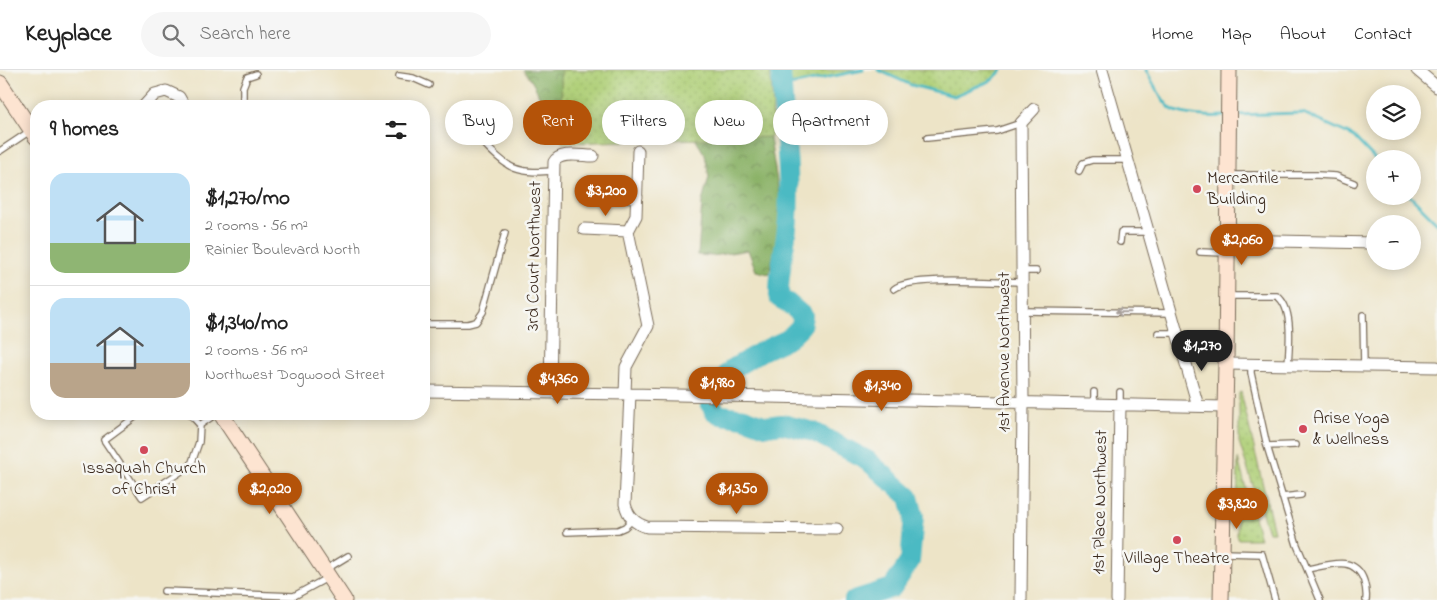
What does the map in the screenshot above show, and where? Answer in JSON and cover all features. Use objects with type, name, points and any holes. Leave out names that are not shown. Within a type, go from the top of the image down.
[{"type":"main road","points":[[1221,600],[1229,70]]},
{"type":"main road","points":[[0,83],[30,128]]},
{"type":"main road","points":[[225,420],[344,600]]},
{"type":"street","points":[[1102,70],[1198,406]]},
{"type":"street","points":[[1417,70],[1437,87]]},
{"type":"street","points":[[150,100],[155,94],[166,91],[179,97],[181,100]]},
{"type":"street","points":[[1021,123],[1034,109]]},
{"type":"street","name":"1st Avenue Northwest","points":[[1021,123],[1022,311],[1027,336],[1023,402],[1021,600]]},
{"type":"street","points":[[638,151],[636,216],[628,231],[648,326],[626,367],[628,394],[625,504],[631,518],[640,525],[647,527],[837,529]]},
{"type":"street","name":"3rd Court Northwest","points":[[550,392],[554,171],[556,159],[561,156],[593,156]]},
{"type":"street","points":[[585,195],[636,197]]},
{"type":"street","points":[[584,229],[628,231]]},
{"type":"street","points":[[1227,246],[1366,243]]},
{"type":"street","points":[[1226,364],[1437,367]]},
{"type":"street","points":[[430,391],[1023,402],[1094,398],[1120,404],[1225,407]]},
{"type":"street","name":"1st Place Northwest","points":[[1118,600],[1120,404]]},
{"type":"lane","points":[[243,100],[247,77],[256,74]]},
{"type":"lane","points":[[399,76],[413,78],[429,85]]},
{"type":"lane","points":[[927,138],[997,131],[1021,123]]},
{"type":"lane","points":[[0,151],[30,136]]},
{"type":"lane","points":[[487,145],[512,168],[524,171],[554,171]]},
{"type":"lane","points":[[1079,171],[1083,163],[1092,160],[1129,160]]},
{"type":"lane","points":[[1228,175],[1317,174],[1336,176],[1354,183]]},
{"type":"lane","points":[[1120,242],[1120,232],[1149,232]]},
{"type":"lane","points":[[430,324],[468,324],[476,322],[483,312],[505,233]]},
{"type":"lane","points":[[1200,252],[1227,246]]},
{"type":"lane","points":[[894,289],[898,286],[917,281],[1022,276],[1036,271]]},
{"type":"lane","points":[[1227,296],[1277,296],[1282,299],[1287,311],[1289,329],[1288,365]]},
{"type":"lane","points":[[1022,311],[1172,313]]},
{"type":"lane","points":[[1363,315],[1364,366]]},
{"type":"lane","points":[[1158,333],[1177,333]]},
{"type":"lane","points":[[1251,365],[1251,373],[1267,446],[1297,544],[1320,600]]},
{"type":"lane","points":[[1120,392],[1120,404]]},
{"type":"lane","points":[[131,420],[104,440],[142,497],[191,465],[199,442],[200,425],[195,420]]},
{"type":"lane","points":[[200,425],[207,420]]},
{"type":"lane","points":[[1267,446],[1295,445]]},
{"type":"lane","points":[[1282,497],[1301,495]]},
{"type":"lane","points":[[567,532],[618,530],[624,527],[631,518]]},
{"type":"lane","points":[[1222,553],[1262,554],[1275,600]]},
{"type":"lane","points":[[164,591],[294,596],[327,574],[348,556]]},
{"type":"lane","points":[[1308,568],[1345,563],[1356,567],[1367,592],[1366,600]]},
{"type":"green space","points":[[523,70],[591,70],[697,100],[695,100],[695,138],[693,135],[685,135],[685,100],[602,100],[602,138],[592,138],[592,100],[540,100],[530,78]]},
{"type":"green space","points":[[561,70],[770,70],[773,105],[771,137],[763,137],[763,100],[695,100],[695,139],[685,139],[685,100],[602,100],[602,142],[592,142],[592,100],[561,100]]},
{"type":"green space","points":[[781,70],[863,70],[781,87]]},
{"type":"green space","points":[[878,70],[1002,70],[992,80],[954,96],[911,85]]},
{"type":"green space","points":[[763,119],[767,120],[781,206],[777,239],[769,274],[756,271],[748,250],[712,256],[698,255],[702,202],[709,177],[705,155],[699,145],[763,145]]},
{"type":"green space","points":[[1241,392],[1274,532],[1268,532],[1239,442],[1239,393]]},
{"type":"green space","points":[[1238,459],[1260,539],[1237,539]]},
{"type":"waterway","points":[[781,70],[789,200],[779,298],[803,316],[801,326],[788,339],[762,351],[732,369],[711,393],[710,403],[714,411],[721,415],[744,418],[766,426],[782,424],[814,432],[867,460],[909,497],[914,516],[910,561],[892,588],[854,600]]},
{"type":"waterway","points":[[781,87],[863,70]]},
{"type":"waterway","points":[[878,70],[911,85],[954,96],[992,80],[1002,70]]},
{"type":"waterway","points":[[1146,70],[1161,97],[1173,110],[1191,115],[1224,116]]},
{"type":"waterway","points":[[1233,115],[1303,113],[1353,136],[1366,150]]},
{"type":"waterway","points":[[1419,205],[1437,223]]},
{"type":"place","name":"Mercantile Building","points":[[1197,189]]},
{"type":"place","name":"Arise Yoga & Wellness","points":[[1303,429]]},
{"type":"place","name":"Issaquah Church of Christ","points":[[144,450]]},
{"type":"place","name":"Village Theatre","points":[[1177,540]]}]
